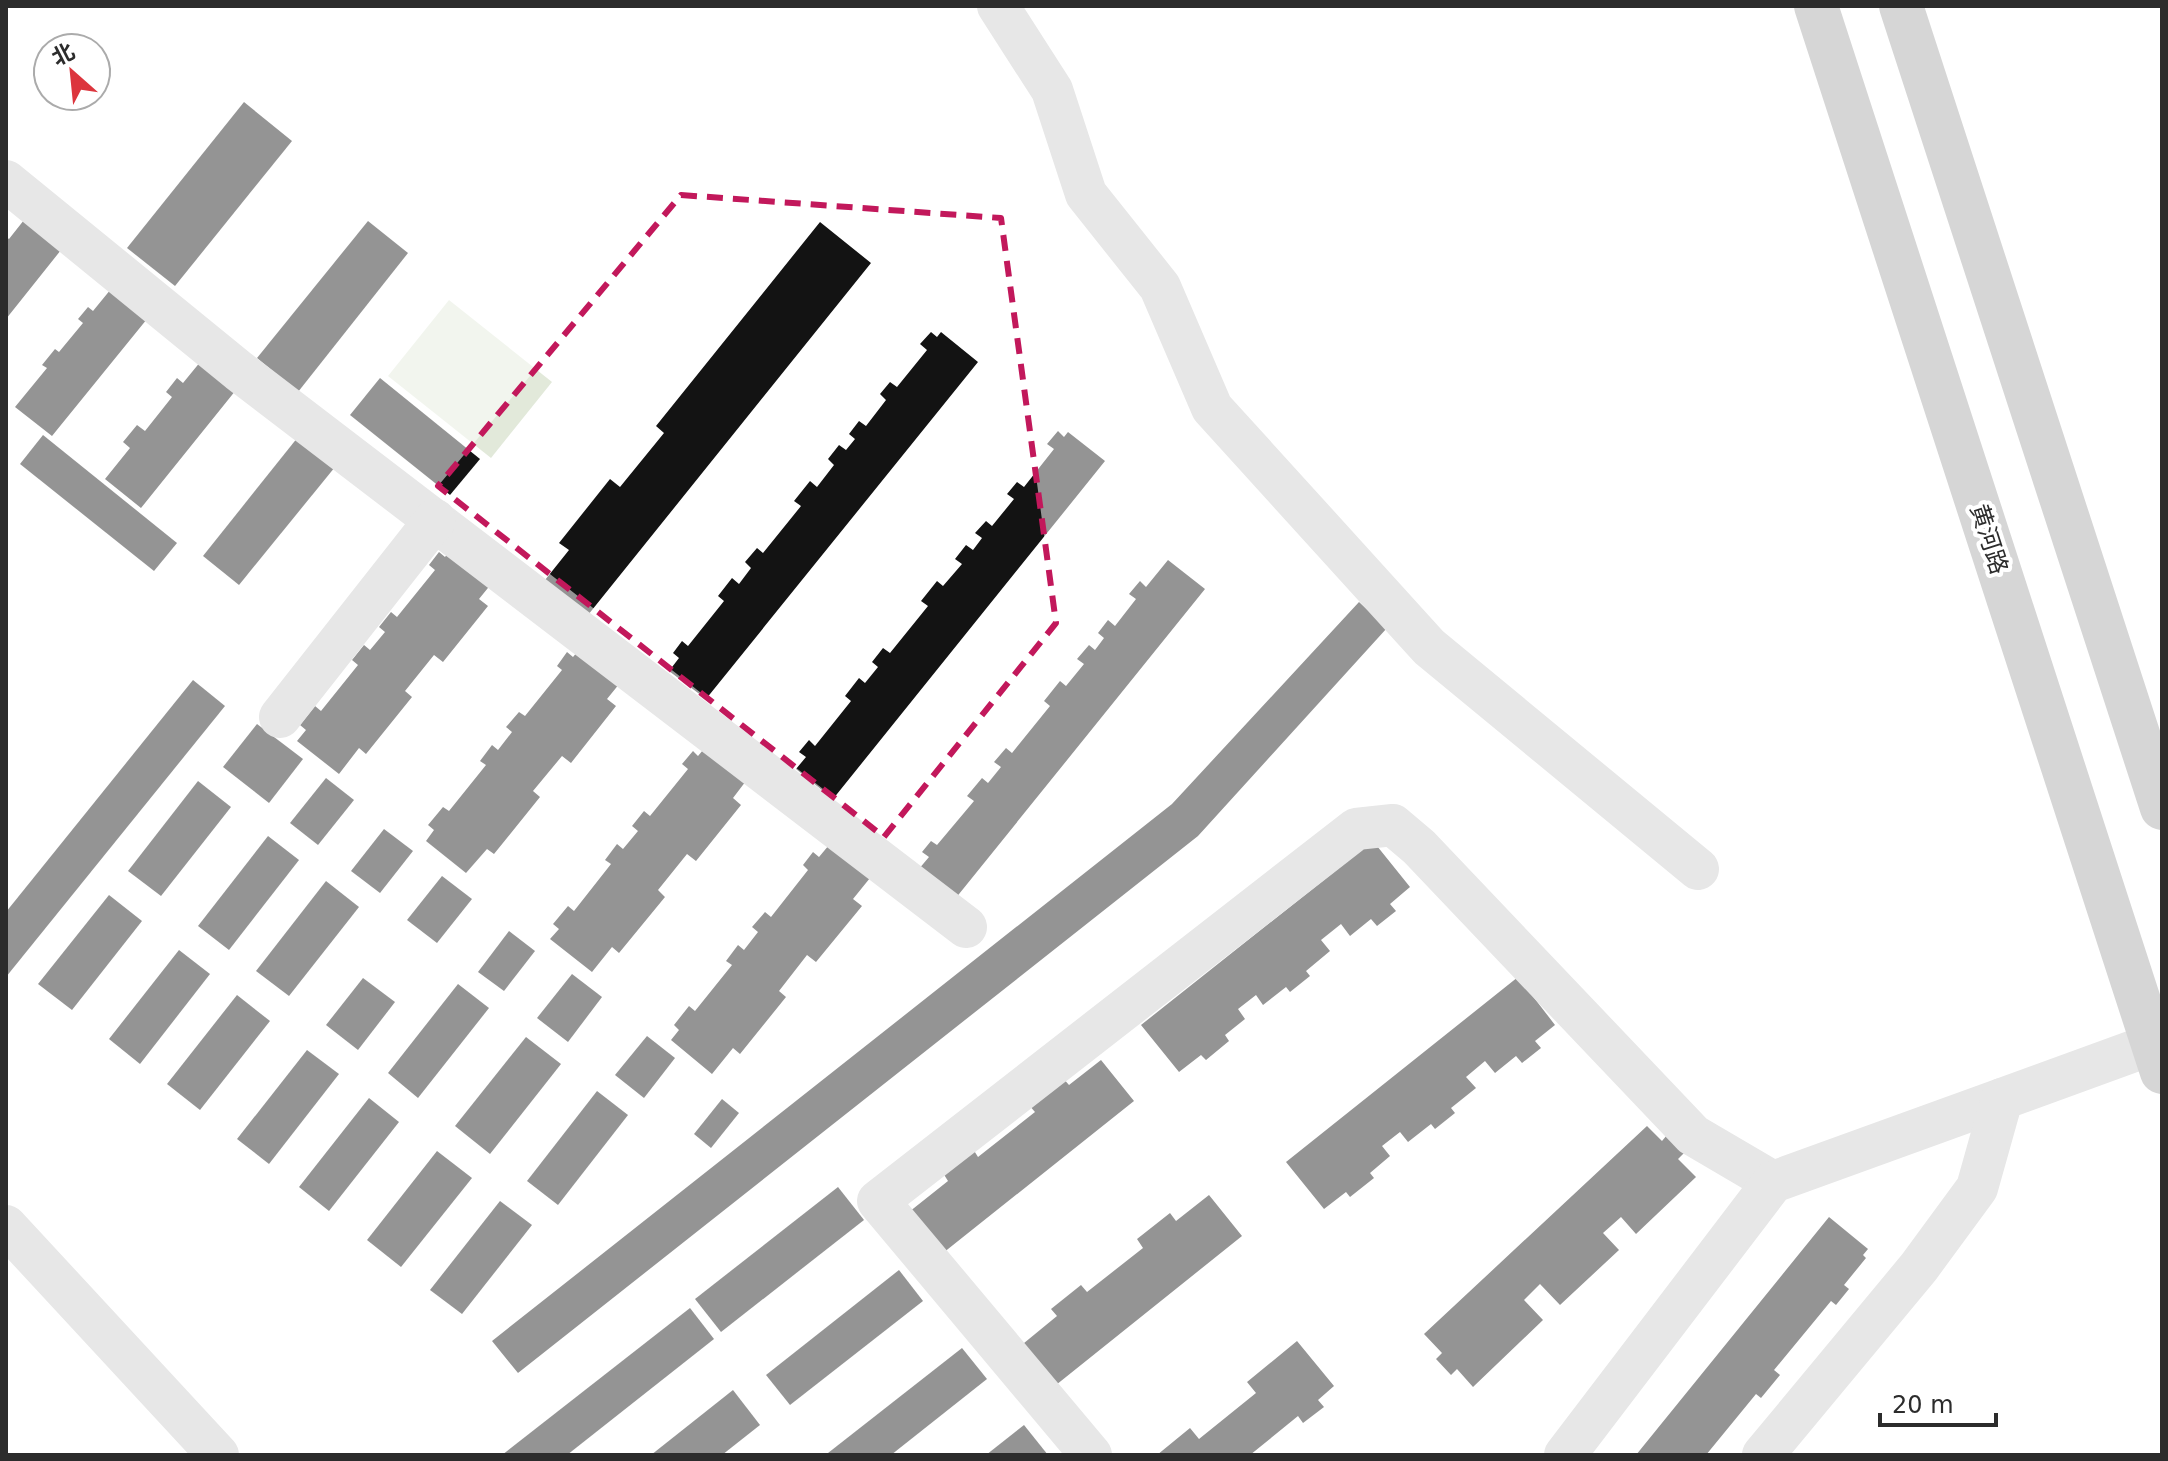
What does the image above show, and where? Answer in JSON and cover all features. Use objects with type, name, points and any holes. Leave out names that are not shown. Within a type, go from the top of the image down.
[{"type":"main road","name":"黄河路","points":[[1816,6],[2158,1058]]},
{"type":"main road","points":[[1901,6],[2162,808]]},
{"type":"street","points":[[998,6],[1052,90],[1086,194],[1160,287],[1212,408],[1429,647],[1698,869]]},
{"type":"street","points":[[6,181],[239,371],[966,927]]},
{"type":"street","points":[[280,717],[435,520]]},
{"type":"street","points":[[1091,1455],[878,1201],[1356,829],[1393,825],[1419,847],[1693,1135],[1773,1182]]},
{"type":"street","points":[[1565,1455],[1773,1182],[2002,1099],[2158,1058]]},
{"type":"street","points":[[1763,1455],[1919,1267],[1977,1188],[2002,1099]]},
{"type":"street","points":[[6,1226],[218,1455]]},
{"type":"highlighted area","points":[[681,195],[1001,218],[1056,623],[884,837],[438,486]]},
{"type":"green space","points":[[449,300],[552,382],[491,458],[388,376]]},
{"type":"building","points":[[244,102],[292,141],[175,286],[127,248]]},
{"type":"building","points":[[24,220],[61,250],[6,319],[6,237],[9,239]]},
{"type":"building","points":[[368,221],[408,253],[298,392],[257,358]]},
{"type":"building","points":[[820,222],[871,263],[588,615],[545,580],[569,550],[559,543],[610,479],[620,487],[664,433],[656,426]]},
{"type":"building","points":[[111,289],[147,319],[52,436],[15,407],[47,368],[42,365],[55,349],[59,352],[83,323],[78,319],[88,307],[93,311]]},
{"type":"building","points":[[931,332],[937,337],[941,332],[978,362],[706,699],[669,671],[679,658],[673,653],[682,641],[688,646],[724,601],[718,596],[732,578],[739,584],[751,568],[745,562],[757,548],[763,553],[801,506],[794,501],[810,481],[817,487],[834,465],[828,459],[839,445],[846,450],[855,439],[849,434],[859,421],[866,426],[886,400],[880,394],[890,382],[897,387],[927,350],[920,344]]},
{"type":"building","points":[[201,361],[236,390],[141,508],[105,479],[130,448],[123,442],[137,425],[145,431],[172,397],[166,392],[177,378],[183,383]]},
{"type":"building","points":[[380,378],[480,459],[450,495],[350,415]]},
{"type":"building","points":[[1058,431],[1064,437],[1068,432],[1105,461],[833,799],[796,769],[806,757],[799,752],[809,740],[815,746],[851,701],[845,696],[859,678],[865,683],[878,667],[872,662],[883,648],[890,653],[928,606],[921,601],[937,581],[943,586],[962,564],[955,559],[966,545],[973,550],[982,538],[975,533],[986,521],[992,526],[1014,499],[1007,494],[1017,482],[1024,487],[1054,449],[1047,444]]},
{"type":"building","points":[[43,435],[177,543],[154,571],[20,464]]},
{"type":"building","points":[[298,437],[335,467],[239,585],[203,556]]},
{"type":"building","points":[[454,545],[496,578],[479,599],[488,606],[443,662],[434,655],[405,691],[412,697],[366,754],[359,748],[339,774],[297,741],[306,730],[300,725],[315,706],[321,711],[358,665],[352,660],[364,645],[370,650],[385,632],[379,627],[391,612],[397,617],[435,570],[429,565],[439,552],[445,557]]},
{"type":"building","points":[[1168,560],[1205,589],[955,899],[918,870],[929,857],[922,852],[931,841],[937,845],[974,801],[967,796],[982,778],[988,783],[1001,767],[994,762],[1006,748],[1012,753],[1050,706],[1044,701],[1060,681],[1066,686],[1084,664],[1077,659],[1089,645],[1095,650],[1104,638],[1098,633],[1108,620],[1115,626],[1136,599],[1129,594],[1140,581],[1146,587]]},
{"type":"building","points":[[1359,602],[1387,628],[1198,836],[518,1373],[492,1341],[1172,804]]},
{"type":"building","points":[[583,645],[624,678],[607,699],[616,706],[571,763],[562,756],[533,791],[540,797],[494,854],[487,849],[466,873],[426,841],[434,830],[428,825],[443,807],[449,811],[486,765],[480,761],[492,745],[498,750],[512,732],[506,727],[519,712],[525,716],[562,670],[557,666],[567,652],[573,657]]},
{"type":"building","points":[[193,680],[225,706],[6,977],[6,912]]},
{"type":"building","points":[[257,724],[303,759],[269,803],[223,767]]},
{"type":"building","points":[[708,744],[749,777],[733,798],[741,805],[696,861],[687,854],[658,890],[665,897],[619,953],[612,947],[592,972],[550,939],[559,929],[553,924],[568,906],[574,911],[611,864],[605,860],[617,844],[623,849],[638,831],[632,826],[644,811],[650,816],[688,769],[682,764],[693,751],[698,756]]},
{"type":"building","points":[[326,778],[354,800],[318,845],[290,823]]},
{"type":"building","points":[[198,781],[231,807],[161,896],[128,871]]},
{"type":"building","points":[[384,829],[413,851],[380,893],[351,871]]},
{"type":"building","points":[[268,836],[299,860],[229,950],[198,926]]},
{"type":"building","points":[[1373,841],[1410,887],[1390,904],[1396,911],[1377,926],[1371,919],[1350,936],[1341,924],[1321,940],[1330,951],[1306,971],[1310,976],[1290,992],[1286,987],[1263,1005],[1256,995],[1238,1009],[1245,1019],[1225,1035],[1229,1041],[1206,1060],[1201,1055],[1179,1072],[1141,1025]]},
{"type":"building","points":[[829,845],[870,878],[853,899],[862,906],[816,962],[807,955],[779,991],[786,997],[740,1054],[733,1048],[712,1074],[671,1040],[679,1030],[674,1025],[689,1006],[695,1011],[732,965],[726,961],[738,945],[744,950],[758,932],[752,927],[765,912],[771,917],[808,870],[803,865],[813,852],[819,857]]},
{"type":"building","points":[[442,876],[472,899],[437,943],[407,920]]},
{"type":"building","points":[[326,881],[359,907],[289,996],[256,971]]},
{"type":"building","points":[[109,895],[142,921],[72,1010],[38,984]]},
{"type":"building","points":[[509,931],[535,951],[504,991],[478,972]]},
{"type":"building","points":[[179,950],[210,974],[140,1064],[109,1039]]},
{"type":"building","points":[[572,974],[602,997],[568,1042],[537,1018]]},
{"type":"building","points":[[1518,977],[1555,1025],[1535,1041],[1541,1048],[1522,1063],[1516,1056],[1495,1073],[1485,1061],[1466,1077],[1476,1088],[1451,1108],[1455,1113],[1435,1129],[1431,1124],[1408,1142],[1400,1132],[1382,1146],[1390,1156],[1370,1173],[1374,1178],[1350,1197],[1346,1192],[1324,1209],[1286,1162]]},
{"type":"building","points":[[363,978],[395,1002],[358,1050],[326,1025]]},
{"type":"building","points":[[458,984],[489,1008],[418,1098],[388,1073]]},
{"type":"building","points":[[237,995],[270,1021],[200,1110],[167,1084]]},
{"type":"building","points":[[647,1036],[675,1058],[644,1098],[615,1075]]},
{"type":"building","points":[[526,1037],[561,1064],[490,1154],[455,1126]]},
{"type":"building","points":[[307,1050],[339,1074],[269,1164],[237,1139]]},
{"type":"building","points":[[1101,1060],[1134,1101],[943,1253],[909,1212],[948,1181],[943,1173],[973,1149],[978,1157],[1035,1112],[1028,1104],[1062,1077],[1069,1085]]},
{"type":"building","points":[[597,1091],[628,1115],[558,1205],[527,1181]]},
{"type":"building","points":[[369,1098],[399,1122],[329,1211],[299,1187]]},
{"type":"building","points":[[722,1099],[739,1113],[711,1148],[694,1134]]},
{"type":"building","points":[[1647,1126],[1662,1141],[1667,1135],[1684,1153],[1678,1159],[1696,1177],[1636,1234],[1621,1217],[1603,1233],[1619,1250],[1560,1305],[1540,1284],[1524,1300],[1543,1320],[1473,1387],[1457,1369],[1451,1375],[1436,1359],[1442,1353],[1424,1334]]},
{"type":"building","points":[[437,1151],[472,1178],[401,1267],[367,1240]]},
{"type":"building","points":[[838,1187],[864,1220],[721,1332],[695,1299]]},
{"type":"building","points":[[1209,1195],[1242,1236],[1051,1389],[1018,1348],[1057,1316],[1051,1309],[1081,1285],[1087,1292],[1143,1248],[1137,1239],[1170,1213],[1176,1221]]},
{"type":"building","points":[[500,1201],[532,1225],[462,1314],[430,1290]]},
{"type":"building","points":[[1829,1217],[1868,1249],[1863,1255],[1866,1258],[1844,1285],[1849,1289],[1836,1305],[1831,1301],[1774,1370],[1780,1375],[1761,1398],[1756,1394],[1706,1455],[1636,1455]]},
{"type":"building","points":[[899,1270],[923,1301],[790,1405],[766,1375]]},
{"type":"building","points":[[690,1308],[714,1339],[567,1455],[502,1455]]},
{"type":"building","points":[[1297,1341],[1334,1386],[1318,1400],[1324,1407],[1303,1423],[1298,1416],[1250,1455],[1157,1455],[1190,1428],[1199,1439],[1256,1393],[1247,1382]]},
{"type":"building","points":[[962,1348],[987,1379],[891,1455],[829,1455],[828,1453]]},
{"type":"building","points":[[733,1390],[760,1425],[722,1455],[651,1455]]},
{"type":"building","points":[[1024,1425],[1048,1455],[986,1455]]}]
